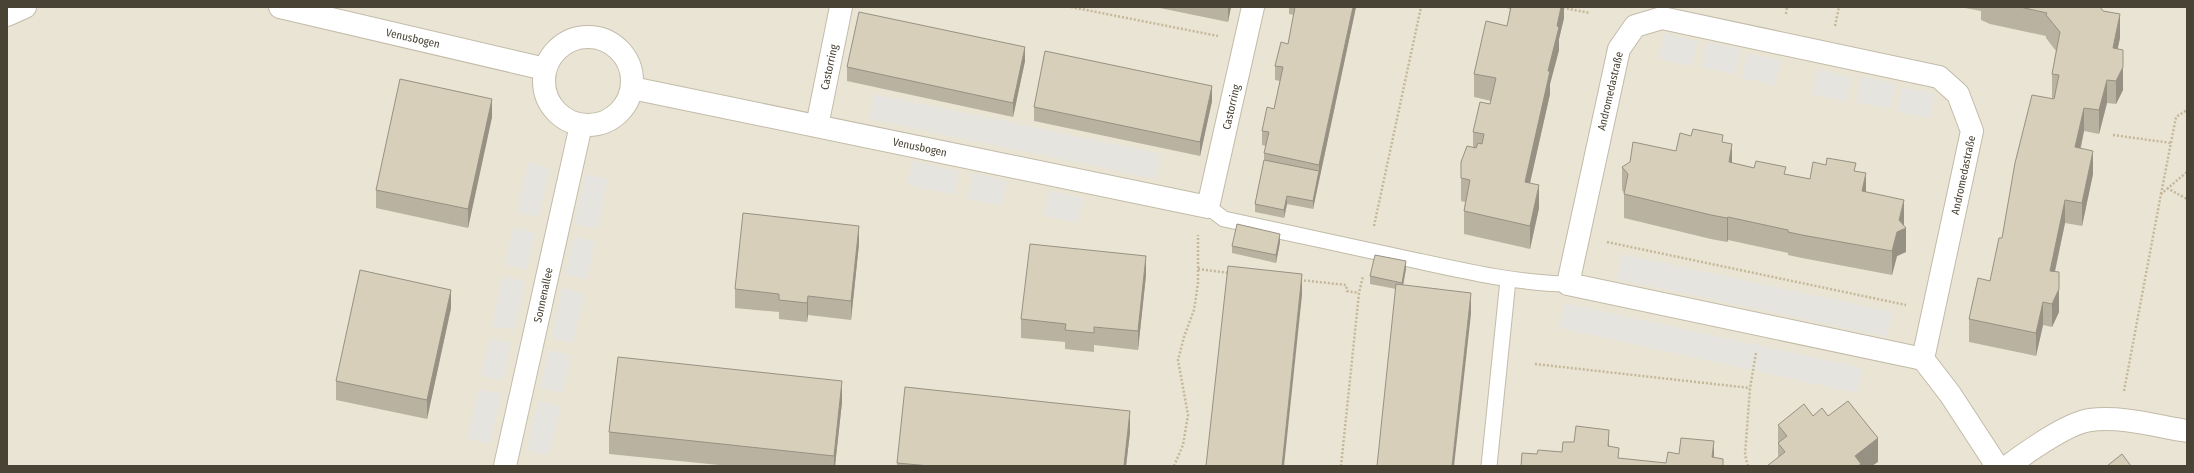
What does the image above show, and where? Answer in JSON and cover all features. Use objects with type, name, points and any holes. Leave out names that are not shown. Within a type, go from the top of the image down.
[{"type":"street","points":[[7,15],[25,7]]},
{"type":"street","name":"Venusbogen","points":[[280,7],[356,15],[545,69]]},
{"type":"street","name":"Castorring","points":[[817,126],[841,7]]},
{"type":"street","name":"Castorring","points":[[1208,207],[1253,7]]},
{"type":"street","name":"Andromedastraße","points":[[1568,284],[1618,49],[1635,26],[1662,18],[1779,42],[1939,77],[1958,94],[1972,131],[1923,360]]},
{"type":"street","points":[[584,36],[598,37],[611,42],[621,50],[629,61],[633,74],[632,88],[628,101],[620,112],[608,121],[595,125],[580,125],[567,120],[555,110],[547,98],[544,84],[545,69],[551,56],[560,46],[571,39],[584,36]]},
{"type":"street","name":"Venusbogen","points":[[632,88],[1208,207]]},
{"type":"street","name":"Sonnenallee","points":[[505,466],[580,125]]},
{"type":"street","points":[[1568,284],[1923,360],[1950,394],[1997,466]]},
{"type":"street","points":[[2008,466],[2050,437],[2089,420],[2118,419],[2187,431]]},
{"type":"lane","points":[[1208,207],[1224,219],[1369,251],[1508,280],[1534,284],[1568,284]]},
{"type":"lane","points":[[1489,466],[1508,280]]},
{"type":"path","points":[[1071,7],[1246,41]]},
{"type":"path","points":[[1341,466],[1359,293],[1421,7]]},
{"type":"path","points":[[1559,7],[1590,13]]},
{"type":"path","points":[[2118,419],[2170,143],[2176,117],[2187,110]]},
{"type":"path","points":[[2114,135],[2170,143]]},
{"type":"path","points":[[2161,194],[2166,188],[2187,172]]},
{"type":"path","points":[[2166,188],[2187,199]]},
{"type":"path","points":[[1174,466],[1183,444],[1188,415],[1178,360],[1184,337],[1194,310],[1198,270],[1197,237],[1208,207]]},
{"type":"path","points":[[1578,236],[1934,311]]},
{"type":"path","points":[[1198,270],[1237,274]]},
{"type":"path","points":[[1292,279],[1346,285],[1347,291],[1359,293]]},
{"type":"path","points":[[1748,466],[1745,455],[1750,388],[1760,325]]},
{"type":"path","points":[[1535,364],[1750,388]]},
{"type":"shaded area","points":[[7,7],[2187,7],[2187,466],[7,466]]},
{"type":"shaded area","points":[[1664,33],[1698,41],[1692,66],[1659,59]]},
{"type":"shaded area","points":[[1707,42],[1741,49],[1735,75],[1701,67]]},
{"type":"shaded area","points":[[1747,53],[1781,60],[1775,85],[1742,78]]},
{"type":"shaded area","points":[[1818,69],[1851,77],[1846,102],[1812,94]]},
{"type":"shaded area","points":[[1862,76],[1896,84],[1890,109],[1856,102]]},
{"type":"shaded area","points":[[1902,87],[1935,94],[1930,119],[1896,111]]},
{"type":"shaded area","points":[[874,94],[1161,154],[1156,179],[869,119]]},
{"type":"shaded area","points":[[912,161],[959,171],[954,195],[907,185]]},
{"type":"shaded area","points":[[528,163],[550,168],[539,217],[517,212]]},
{"type":"shaded area","points":[[973,173],[1007,181],[1001,206],[967,199]]},
{"type":"shaded area","points":[[585,174],[608,179],[597,229],[574,224]]},
{"type":"shaded area","points":[[1049,190],[1083,198],[1077,223],[1044,216]]},
{"type":"shaded area","points":[[513,227],[535,232],[527,269],[505,265]]},
{"type":"shaded area","points":[[573,237],[595,241],[587,279],[565,275]]},
{"type":"shaded area","points":[[1622,254],[1893,312],[1887,337],[1616,279]]},
{"type":"shaded area","points":[[503,276],[525,281],[514,330],[492,326]]},
{"type":"shaded area","points":[[562,288],[584,293],[573,343],[551,338]]},
{"type":"shaded area","points":[[1565,303],[1863,368],[1857,393],[1559,328]]},
{"type":"shaded area","points":[[490,338],[511,343],[503,381],[481,376]]},
{"type":"shaded area","points":[[549,350],[571,355],[562,393],[540,388]]},
{"type":"shaded area","points":[[478,389],[501,394],[490,444],[468,439]]},
{"type":"shaded area","points":[[538,401],[560,406],[549,455],[527,451]]},
{"type":"building","points":[[1295,7],[1353,7],[1319,165],[1264,153],[1269,132],[1262,131],[1267,107],[1274,109],[1283,67],[1275,66],[1281,42],[1288,44]]},
{"type":"building","points":[[1511,7],[1561,7],[1557,26],[1559,27],[1548,71],[1550,71],[1525,182],[1539,185],[1530,226],[1464,211],[1470,180],[1461,178],[1461,162],[1467,146],[1476,148],[1478,143],[1482,144],[1484,134],[1473,132],[1480,102],[1490,104],[1496,78],[1474,74],[1486,21],[1507,26]]},
{"type":"building","points":[[2020,7],[2100,7],[2103,11],[2120,14],[2113,48],[2123,50],[2123,67],[2116,81],[2107,80],[2099,110],[2084,108],[2075,147],[2093,151],[2082,203],[2065,200],[2050,271],[2059,272],[2059,289],[2052,304],[2043,302],[2036,333],[1969,319],[1978,278],[1990,281],[1999,238],[2002,238],[2015,163],[2032,95],[2054,99],[2059,75],[2052,74],[2060,32],[2046,15],[2047,13]]},
{"type":"building","points":[[859,12],[1025,47],[1013,103],[847,67]]},
{"type":"building","points":[[1045,51],[1212,86],[1200,142],[1034,107]]},
{"type":"building","points":[[400,79],[492,99],[468,209],[376,190]]},
{"type":"building","points":[[1693,129],[1723,135],[1722,142],[1732,144],[1729,162],[1754,168],[1756,161],[1786,167],[1784,174],[1810,179],[1813,162],[1826,165],[1827,158],[1856,163],[1854,171],[1866,173],[1862,191],[1904,200],[1899,220],[1906,228],[1897,232],[1892,251],[1802,235],[1788,232],[1788,230],[1728,217],[1711,215],[1624,194],[1628,174],[1622,167],[1630,162],[1633,142],[1676,151],[1680,133],[1691,136]]},
{"type":"building","points":[[1264,160],[1319,171],[1313,201],[1287,196],[1284,210],[1255,204]]},
{"type":"building","points":[[743,213],[859,226],[851,301],[808,296],[807,303],[779,300],[779,294],[735,289]]},
{"type":"building","points":[[1237,224],[1280,234],[1276,255],[1232,246]]},
{"type":"building","points":[[1030,244],[1146,256],[1138,331],[1094,327],[1094,333],[1065,330],[1066,324],[1021,319]]},
{"type":"building","points":[[1375,255],[1406,261],[1402,283],[1370,276]]},
{"type":"building","points":[[1228,266],[1302,274],[1282,466],[1206,466]]},
{"type":"building","points":[[360,270],[451,290],[427,400],[336,381]]},
{"type":"building","points":[[1396,284],[1471,293],[1452,466],[1377,466]]},
{"type":"building","points":[[618,357],[842,381],[834,456],[609,432]]},
{"type":"building","points":[[905,387],[1130,411],[1124,466],[930,466],[897,463]]},
{"type":"building","points":[[1848,401],[1878,438],[1855,456],[1861,464],[1858,466],[1767,466],[1785,452],[1778,443],[1787,436],[1778,425],[1804,404],[1813,416],[1822,408],[1828,416]]},
{"type":"building","points":[[1576,426],[1609,430],[1608,446],[1619,448],[1618,458],[1666,463],[1668,452],[1679,454],[1681,438],[1714,441],[1712,457],[1723,459],[1723,466],[1521,466],[1522,453],[1537,454],[1538,450],[1562,452],[1563,442],[1574,442]]},
{"type":"building","points":[[2122,454],[2131,466],[2107,466]]}]
